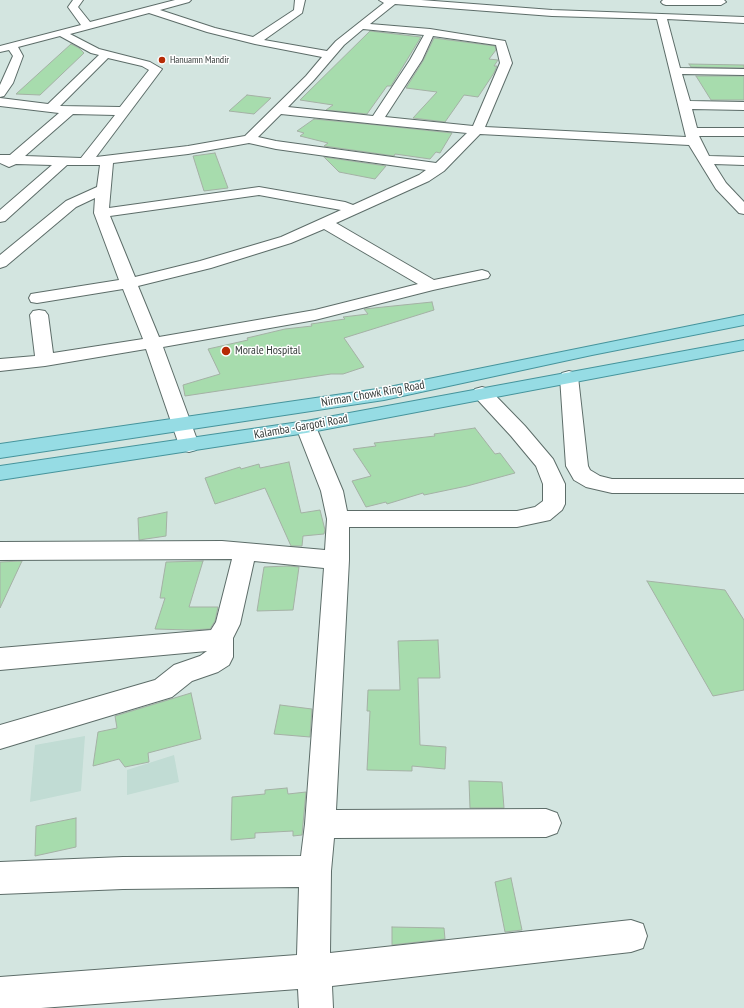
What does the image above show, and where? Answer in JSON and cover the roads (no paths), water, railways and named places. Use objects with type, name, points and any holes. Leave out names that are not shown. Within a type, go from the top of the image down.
[{"type":"main road","name":"Nirman Chowk Ring Road","points":[[0,452],[384,394],[592,350],[744,320]]},
{"type":"main road","name":"Kalamba -Gargoti Road","points":[[0,474],[306,427],[650,361],[744,345]]},
{"type":"street","points":[[78,0],[73,7],[88,27]]},
{"type":"street","points":[[0,49],[186,0]]},
{"type":"street","points":[[255,41],[299,11],[300,0]]},
{"type":"street","points":[[249,139],[310,78],[340,43],[388,0],[532,12],[744,20]]},
{"type":"street","points":[[653,2],[718,1],[732,6]]},
{"type":"street","points":[[552,13],[548,3],[555,3]]},
{"type":"street","points":[[606,3],[612,14]]},
{"type":"street","points":[[151,10],[211,30],[255,41],[329,55]]},
{"type":"street","points":[[661,16],[693,136],[704,160],[721,186],[738,198],[744,210]]},
{"type":"street","points":[[45,360],[38,306],[213,263],[286,240],[424,178],[439,168],[478,130],[506,63],[501,43],[430,32],[360,26]]},
{"type":"street","points":[[377,120],[416,60],[430,32]]},
{"type":"street","points":[[61,33],[95,51],[146,64],[156,69],[85,162]]},
{"type":"street","points":[[0,93],[18,56],[12,46]]},
{"type":"street","points":[[51,108],[106,54]]},
{"type":"street","points":[[677,77],[744,72]]},
{"type":"street","points":[[677,77],[744,83]]},
{"type":"street","points":[[0,102],[70,110],[124,111]]},
{"type":"street","points":[[685,105],[744,106]]},
{"type":"street","points":[[0,169],[15,159],[70,110]]},
{"type":"street","points":[[278,110],[478,130],[609,137],[693,136],[744,132]]},
{"type":"street","points":[[0,159],[85,162],[188,150],[249,139],[276,145],[439,168]]},
{"type":"street","points":[[106,160],[101,213],[153,343],[189,445]]},
{"type":"street","points":[[704,160],[744,161]]},
{"type":"street","points":[[0,218],[64,161]]},
{"type":"street","points":[[0,263],[71,204],[104,189]]},
{"type":"street","points":[[101,213],[259,191],[344,206],[352,211]]},
{"type":"street","points":[[325,223],[432,285]]},
{"type":"street","points":[[0,365],[45,360],[153,343],[315,315],[432,285],[482,275]]},
{"type":"street","points":[[569,377],[577,466],[582,474],[603,484],[683,487],[744,486]]},
{"type":"street","points":[[338,519],[517,519],[542,514],[554,504],[554,484],[546,464],[518,430],[482,393]]},
{"type":"street","points":[[306,427],[332,491],[338,519],[337,560],[320,824],[315,871],[313,943],[316,1008]]},
{"type":"street","points":[[0,551],[149,550],[245,552],[337,560]]},
{"type":"street","points":[[0,658],[212,640],[220,637],[226,631],[245,552]]},
{"type":"street","points":[[0,737],[163,689],[183,673],[209,664],[220,657],[220,637]]},
{"type":"street","points":[[320,824],[546,823]]},
{"type":"street","points":[[0,878],[123,873],[315,871]]},
{"type":"street","points":[[0,994],[314,971],[631,936]]},
{"type":"place","name":"Hanuamn Mandir","points":[[162,60]]},
{"type":"place","name":"Morale Hospital","points":[[226,351]]}]
